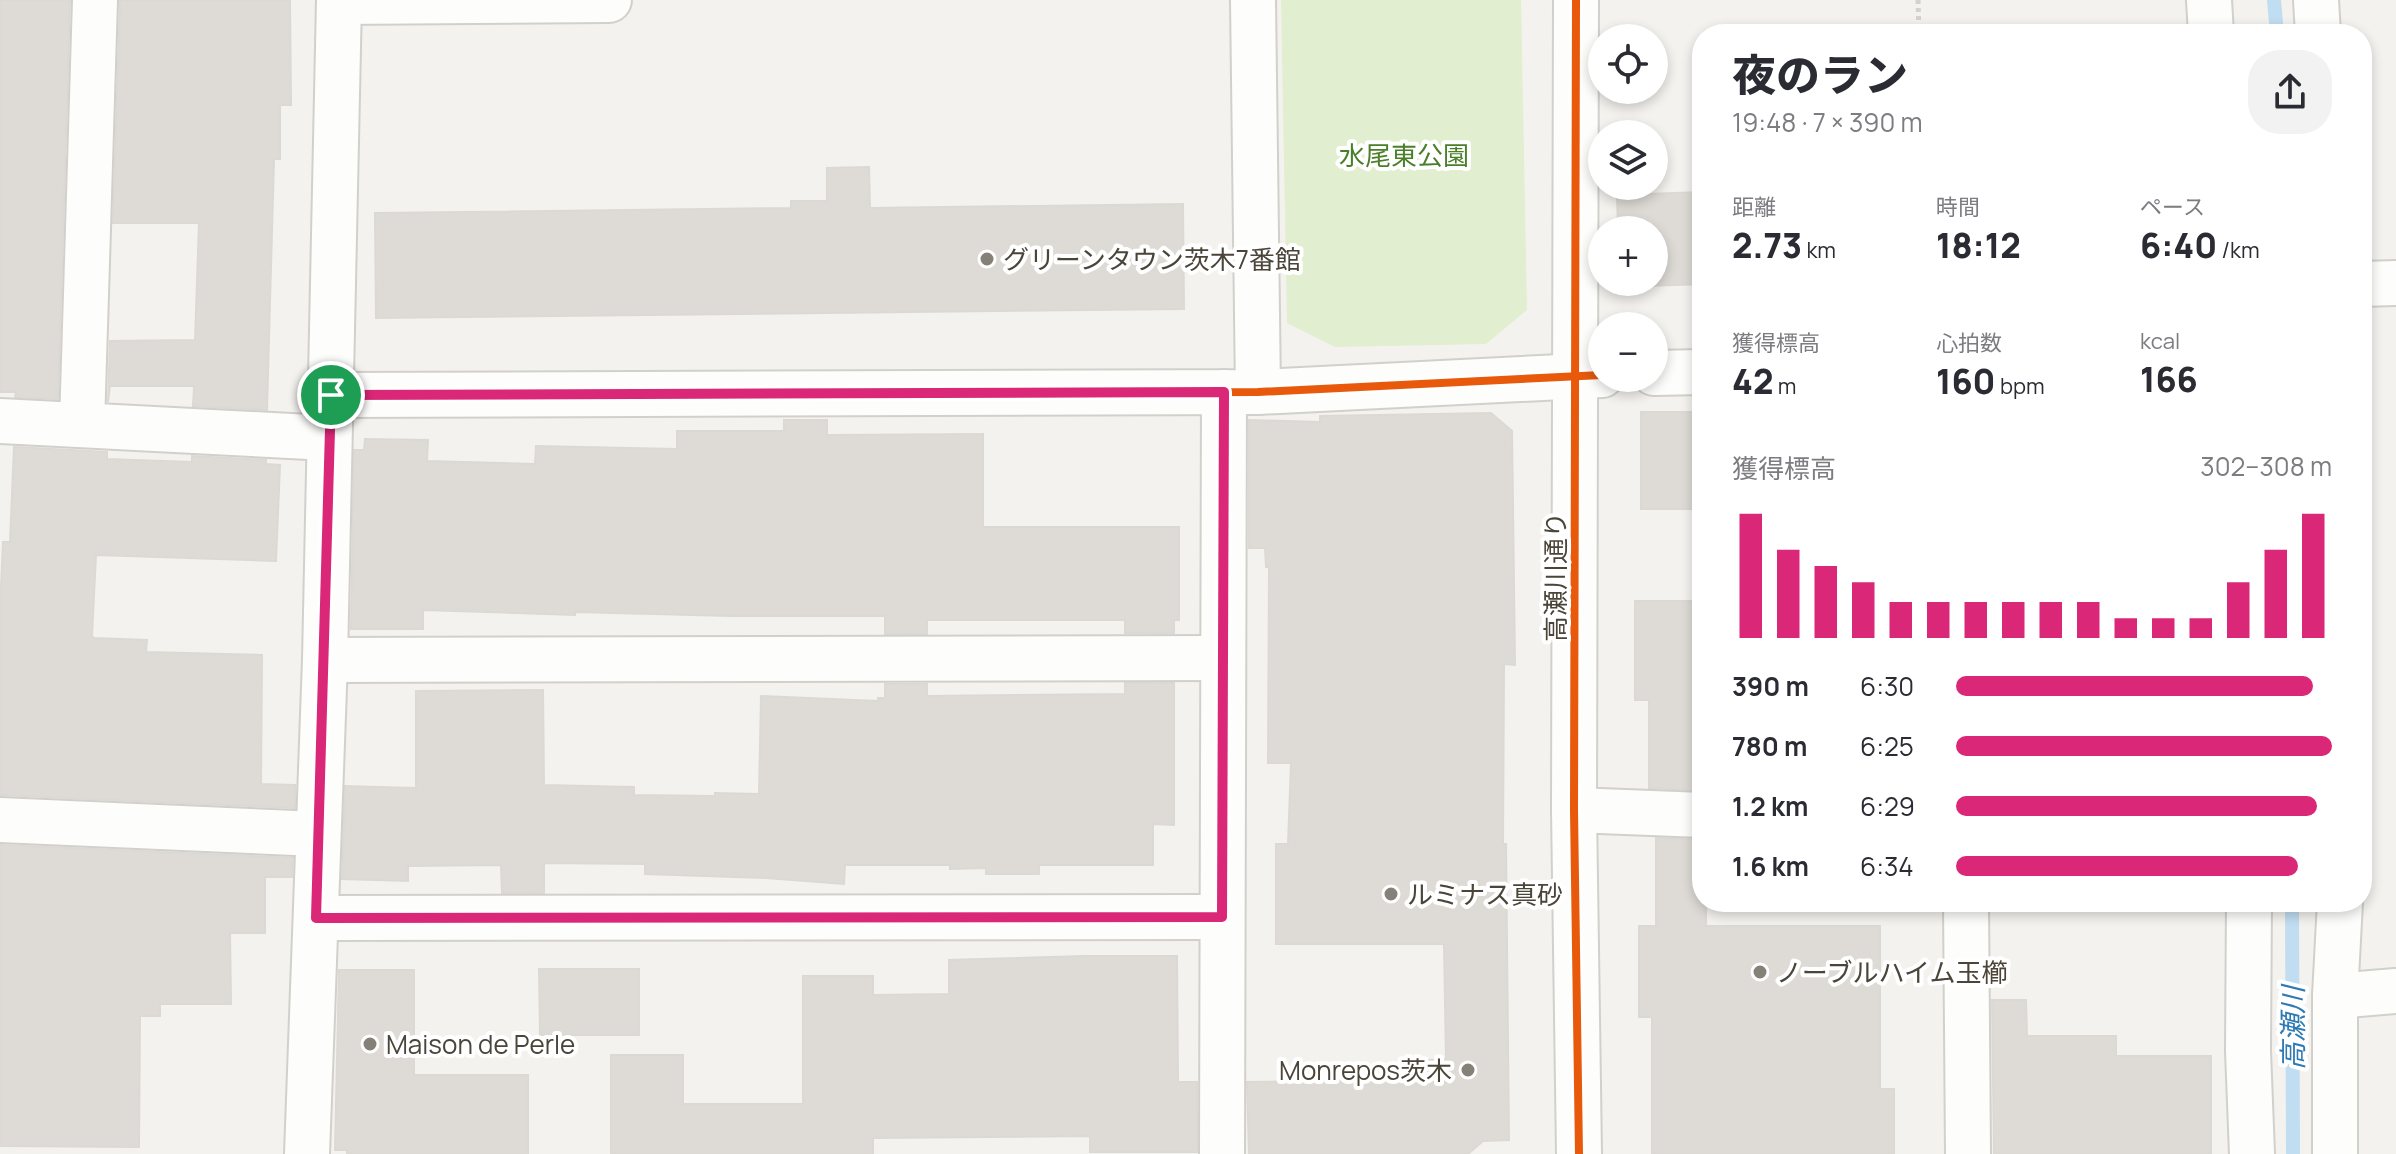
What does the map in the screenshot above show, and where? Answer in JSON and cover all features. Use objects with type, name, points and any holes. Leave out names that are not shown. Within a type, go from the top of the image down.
[{"type":"street","points":[[82,425],[95,0]]},
{"type":"street","points":[[307,1154],[325,660],[339,1],[609,0]]},
{"type":"street","points":[[1222,1154],[1223,658],[1241,392],[1253,0]]},
{"type":"street","name":"高瀬川通り","points":[[1576,0],[1588,347]]},
{"type":"street","points":[[2209,0],[2210,24]]},
{"type":"street","points":[[2316,0],[2317,24]]},
{"type":"street","points":[[2372,284],[2396,283]]},
{"type":"street","points":[[1668,373],[1692,372]]},
{"type":"street","points":[[331,395],[1241,392],[1588,376]]},
{"type":"street","name":"高瀬川通り","points":[[1579,1154],[1574,810],[1588,392]]},
{"type":"street","points":[[0,421],[329,438]]},
{"type":"street","points":[[325,660],[1223,658]]},
{"type":"street","points":[[1574,810],[1692,815]]},
{"type":"street","points":[[0,820],[318,834]]},
{"type":"street","points":[[1966,912],[1968,1154]]},
{"type":"street","points":[[2249,912],[2248,1051],[2252,1154]]},
{"type":"street","points":[[2335,1154],[2335,996],[2339,912]]},
{"type":"street","points":[[316,918],[1222,917]]},
{"type":"street","points":[[2335,996],[2396,991]]},
{"type":"path","points":[[1918,0],[1919,24]]},
{"type":"green space","name":"水尾東公園","points":[[1281,0],[1521,0],[1527,310],[1486,344],[1335,347],[1287,323]]},
{"type":"building","points":[[0,0],[70,0],[58,399],[15,397],[16,392],[0,392]]},
{"type":"building","points":[[120,0],[290,0],[291,105],[280,105],[280,159],[274,159],[267,410],[193,406],[194,386],[110,386],[108,402],[110,341],[195,340],[199,223],[113,223]]},
{"type":"building","points":[[869,167],[870,208],[1183,204],[1184,309],[376,318],[375,213],[791,208],[791,201],[827,201],[827,168]]},
{"type":"building","points":[[1692,192],[1692,284],[1668,285],[1668,216],[1618,216],[1617,200],[1668,200],[1668,193]]},
{"type":"building","points":[[1641,412],[1692,412],[1692,509],[1641,509]]},
{"type":"building","points":[[1491,413],[1512,431],[1515,665],[1504,664],[1503,844],[1506,844],[1509,1140],[1483,1141],[1468,1154],[1249,1154],[1247,1082],[1428,1080],[1428,1060],[1446,1059],[1444,944],[1276,944],[1276,844],[1288,844],[1291,763],[1268,763],[1269,567],[1266,567],[1265,548],[1249,548],[1249,420],[1320,422],[1320,416]]},
{"type":"building","points":[[784,420],[827,420],[827,435],[983,434],[983,527],[1179,527],[1179,620],[1174,620],[1174,633],[1125,633],[1125,620],[927,620],[927,634],[885,634],[885,616],[575,612],[575,615],[423,610],[423,629],[351,629],[354,450],[364,450],[365,439],[428,440],[427,461],[535,464],[536,446],[677,449],[677,431],[784,431]]},
{"type":"building","points":[[14,447],[107,452],[107,459],[192,462],[192,456],[266,460],[266,464],[280,465],[276,561],[96,555],[92,636],[147,640],[146,652],[262,655],[261,784],[295,785],[295,808],[0,795],[0,609],[3,542],[10,542]]},
{"type":"building","points":[[1635,601],[1692,601],[1692,790],[1649,788],[1649,700],[1635,700]]},
{"type":"building","points":[[1125,683],[1174,683],[1174,825],[1153,824],[1153,865],[1039,865],[1039,874],[986,874],[986,868],[950,869],[950,865],[845,865],[844,884],[645,874],[645,864],[544,863],[544,893],[502,893],[501,865],[408,866],[408,881],[342,879],[345,786],[416,788],[416,691],[543,690],[544,785],[634,787],[634,795],[715,796],[715,793],[759,794],[761,696],[878,701],[878,698],[885,698],[885,684],[927,684],[927,696],[1125,694]]},
{"type":"building","points":[[1656,838],[1692,840],[1692,912],[1706,912],[1706,926],[1880,926],[1880,1089],[1894,1089],[1894,1154],[1652,1154],[1652,1017],[1639,1017],[1639,926],[1656,926]]},
{"type":"building","points":[[0,845],[293,858],[292,877],[265,877],[265,933],[230,933],[231,1004],[160,1004],[160,1016],[140,1016],[139,1147],[0,1146]]},
{"type":"building","points":[[1177,956],[1178,1082],[1197,1082],[1197,1152],[1090,1152],[1090,1136],[873,1138],[873,1154],[611,1154],[611,1055],[683,1055],[683,1104],[803,1104],[803,976],[873,976],[873,995],[949,994],[949,960]]},
{"type":"building","points":[[539,969],[639,969],[639,1035],[540,1035]]},
{"type":"building","name":"Maison de Perle","points":[[339,970],[414,970],[414,1075],[528,1075],[528,1154],[347,1154],[347,1150],[335,1150]]},
{"type":"building","points":[[1992,1000],[2026,1000],[2027,1036],[2116,1036],[2116,1056],[2211,1056],[2211,1154],[1994,1154]]},
{"type":"waterway","name":"高瀬川","points":[[2274,0],[2276,24]]},
{"type":"waterway","name":"高瀬川","points":[[2292,912],[2293,1154]]},
{"type":"cycle path","points":[[1576,0],[1574,810],[1579,1154]]},
{"type":"cycle path","points":[[331,395],[1258,392],[1588,376]]},
{"type":"place","name":"グリーンタウン茨木7番館","points":[[987,259]]},
{"type":"place","name":"ルミナス真砂","points":[[1391,894]]},
{"type":"place","name":"ノーブルハイム玉櫛","points":[[1760,972]]},
{"type":"place","name":"Maison de Perle","points":[[370,1044]]},
{"type":"place","name":"Monrepos茨木","points":[[1468,1070]]},
{"type":"route","points":[[1224,392],[1222,917],[316,918],[331,395],[1224,392]]}]
